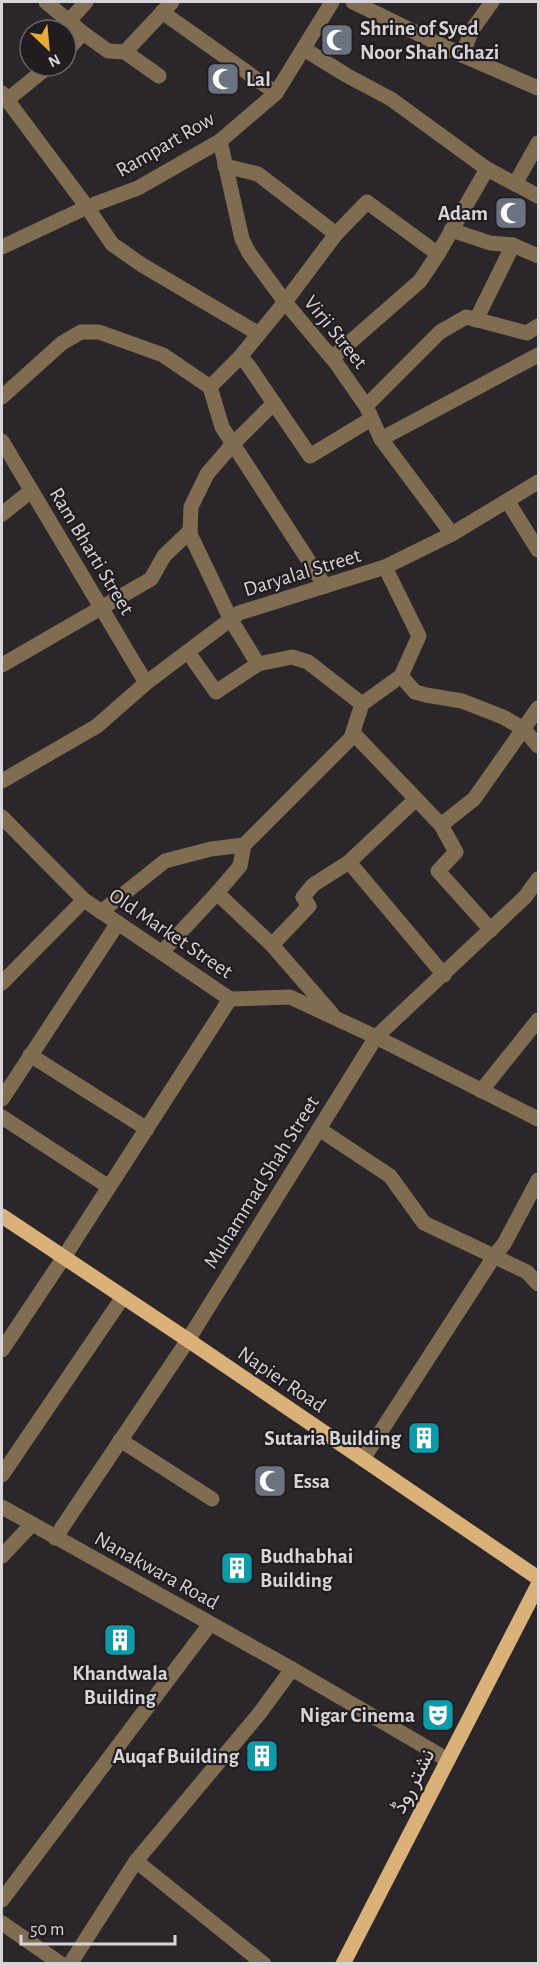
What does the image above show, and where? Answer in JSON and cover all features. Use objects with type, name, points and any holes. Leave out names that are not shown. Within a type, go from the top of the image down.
[{"type":"main road","name":"Napier Road","points":[[2,1216],[538,1578]]},
{"type":"main road","name":"نشتر روڈ","points":[[343,1964],[538,1585]]},
{"type":"street","points":[[46,2],[65,18]]},
{"type":"street","points":[[72,18],[86,2]]},
{"type":"street","name":"Rampart Row","points":[[2,247],[87,207],[138,188],[220,141],[276,93],[332,2]]},
{"type":"street","points":[[353,2],[462,55],[538,88]]},
{"type":"street","points":[[462,55],[472,30],[492,2]]},
{"type":"street","points":[[125,52],[167,7],[276,93]]},
{"type":"street","points":[[78,29],[108,51],[125,52],[159,76]]},
{"type":"street","points":[[78,38],[83,33]]},
{"type":"street","points":[[304,49],[391,99],[487,169],[538,196]]},
{"type":"street","points":[[32,78],[4,97],[112,244],[142,265],[259,334]]},
{"type":"street","name":"Virji Street","points":[[220,141],[242,239],[249,253],[285,302],[332,358],[368,412],[381,439],[452,534]]},
{"type":"street","points":[[515,184],[538,143]]},
{"type":"street","points":[[225,166],[258,174],[336,234]]},
{"type":"street","points":[[332,358],[420,281],[487,169]]},
{"type":"street","points":[[210,387],[240,357],[336,234],[367,202],[438,254]]},
{"type":"street","points":[[451,230],[490,243],[513,244],[538,256]]},
{"type":"street","points":[[476,320],[513,244]]},
{"type":"street","points":[[240,357],[248,365],[310,456],[368,412],[440,332],[466,317],[533,329],[538,355],[381,439]]},
{"type":"street","points":[[2,397],[60,345],[81,332],[99,332],[163,355],[210,387],[222,427],[325,586]]},
{"type":"street","points":[[258,664],[231,620],[190,531],[191,507],[207,474],[233,444],[274,404]]},
{"type":"street","name":"Ram Bharti Street","points":[[2,441],[146,683]]},
{"type":"street","name":"Daryalal Street","points":[[2,781],[98,726],[146,683],[239,613],[385,567],[452,534],[538,482]]},
{"type":"street","points":[[2,514],[31,491]]},
{"type":"street","points":[[508,502],[538,550]]},
{"type":"street","points":[[2,665],[151,579],[164,556],[190,531]]},
{"type":"street","points":[[162,952],[218,893],[240,866],[244,845],[351,738],[362,704],[401,675],[419,636],[385,567]]},
{"type":"street","points":[[188,652],[216,692],[258,664],[292,657],[308,662],[362,704]]},
{"type":"street","points":[[401,675],[415,692],[462,700],[503,717],[524,729],[538,746]]},
{"type":"street","points":[[441,825],[474,799],[538,708]]},
{"type":"street","points":[[353,733],[441,825],[456,852],[438,871],[490,930]]},
{"type":"street","points":[[272,945],[309,906],[303,897],[313,885],[349,862],[416,799]]},
{"type":"street","name":"Old Market Street","points":[[2,817],[84,900],[230,999],[290,997],[376,1037],[538,1119]]},
{"type":"street","points":[[101,912],[165,861],[211,849],[244,845]]},
{"type":"street","points":[[349,862],[444,975]]},
{"type":"street","name":"Muhammad Shah Street","points":[[55,1538],[188,1340],[376,1037],[525,897],[538,879]]},
{"type":"street","points":[[218,893],[272,945],[336,1018]]},
{"type":"street","points":[[3,980],[84,900]]},
{"type":"street","points":[[2,1099],[118,923]]},
{"type":"street","points":[[2,1350],[230,999]]},
{"type":"street","points":[[481,1091],[538,1020]]},
{"type":"street","points":[[30,1055],[147,1128]]},
{"type":"street","points":[[2,1117],[109,1187]]},
{"type":"street","points":[[319,1130],[390,1176],[424,1223],[527,1272],[538,1284]]},
{"type":"street","points":[[363,1460],[504,1244],[538,1180]]},
{"type":"street","points":[[2,1474],[123,1297]]},
{"type":"street","points":[[120,1440],[212,1499]]},
{"type":"street","name":"Nanakwara Road","points":[[2,1507],[292,1669],[448,1760]]},
{"type":"street","points":[[2,1556],[32,1524]]},
{"type":"street","points":[[2,1899],[210,1624]]},
{"type":"street","points":[[70,1964],[136,1861],[259,1714],[292,1669]]},
{"type":"street","points":[[136,1861],[259,1962]]},
{"type":"street","points":[[2,1923],[61,1964]]},
{"type":"place","name":"Shrine of Syed Noor Shah Ghazi","points":[[337,40]]},
{"type":"place","name":"Lal","points":[[223,79]]},
{"type":"place","name":"Adam","points":[[511,213]]},
{"type":"place","name":"Sutaria Building","points":[[424,1438]]},
{"type":"place","name":"Essa","points":[[270,1481]]},
{"type":"place","name":"Budhabhai Building","points":[[237,1568]]},
{"type":"place","name":"Khandwala Building","points":[[120,1640]]},
{"type":"place","name":"Nigar Cinema","points":[[438,1715]]},
{"type":"place","name":"Auqaf Building","points":[[262,1756]]}]
